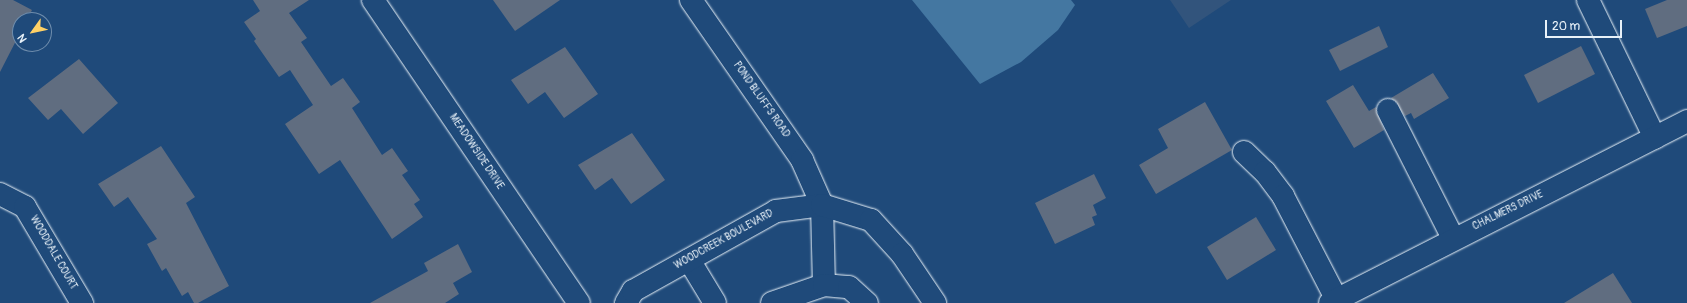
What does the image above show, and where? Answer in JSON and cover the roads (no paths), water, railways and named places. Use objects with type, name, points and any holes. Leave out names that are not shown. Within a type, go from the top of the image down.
[{"type":"street","name":"MEADOWSIDE DRIVE","points":[[373,0],[580,303]]},
{"type":"street","name":"POND BLUFFS ROAD","points":[[691,0],[802,160],[822,205]]},
{"type":"street","points":[[1588,0],[1655,138]]},
{"type":"street","points":[[1388,110],[1453,238]]},
{"type":"street","name":"CHALMERS DRIVE","points":[[1333,301],[1453,238],[1687,121]]},
{"type":"street","points":[[1244,152],[1266,172],[1282,196],[1333,301]]},
{"type":"street","name":"WOODDALE COURT","points":[[0,194],[25,207],[82,303]]},
{"type":"street","name":"WOODCREEK BOULEVARD","points":[[626,303],[634,291],[776,211],[822,205],[871,220],[902,254],[935,303]]},
{"type":"street","points":[[822,205],[824,285]]},
{"type":"street","points":[[690,260],[715,303]]},
{"type":"street","points":[[772,303],[824,285],[849,287],[867,303]]}]
